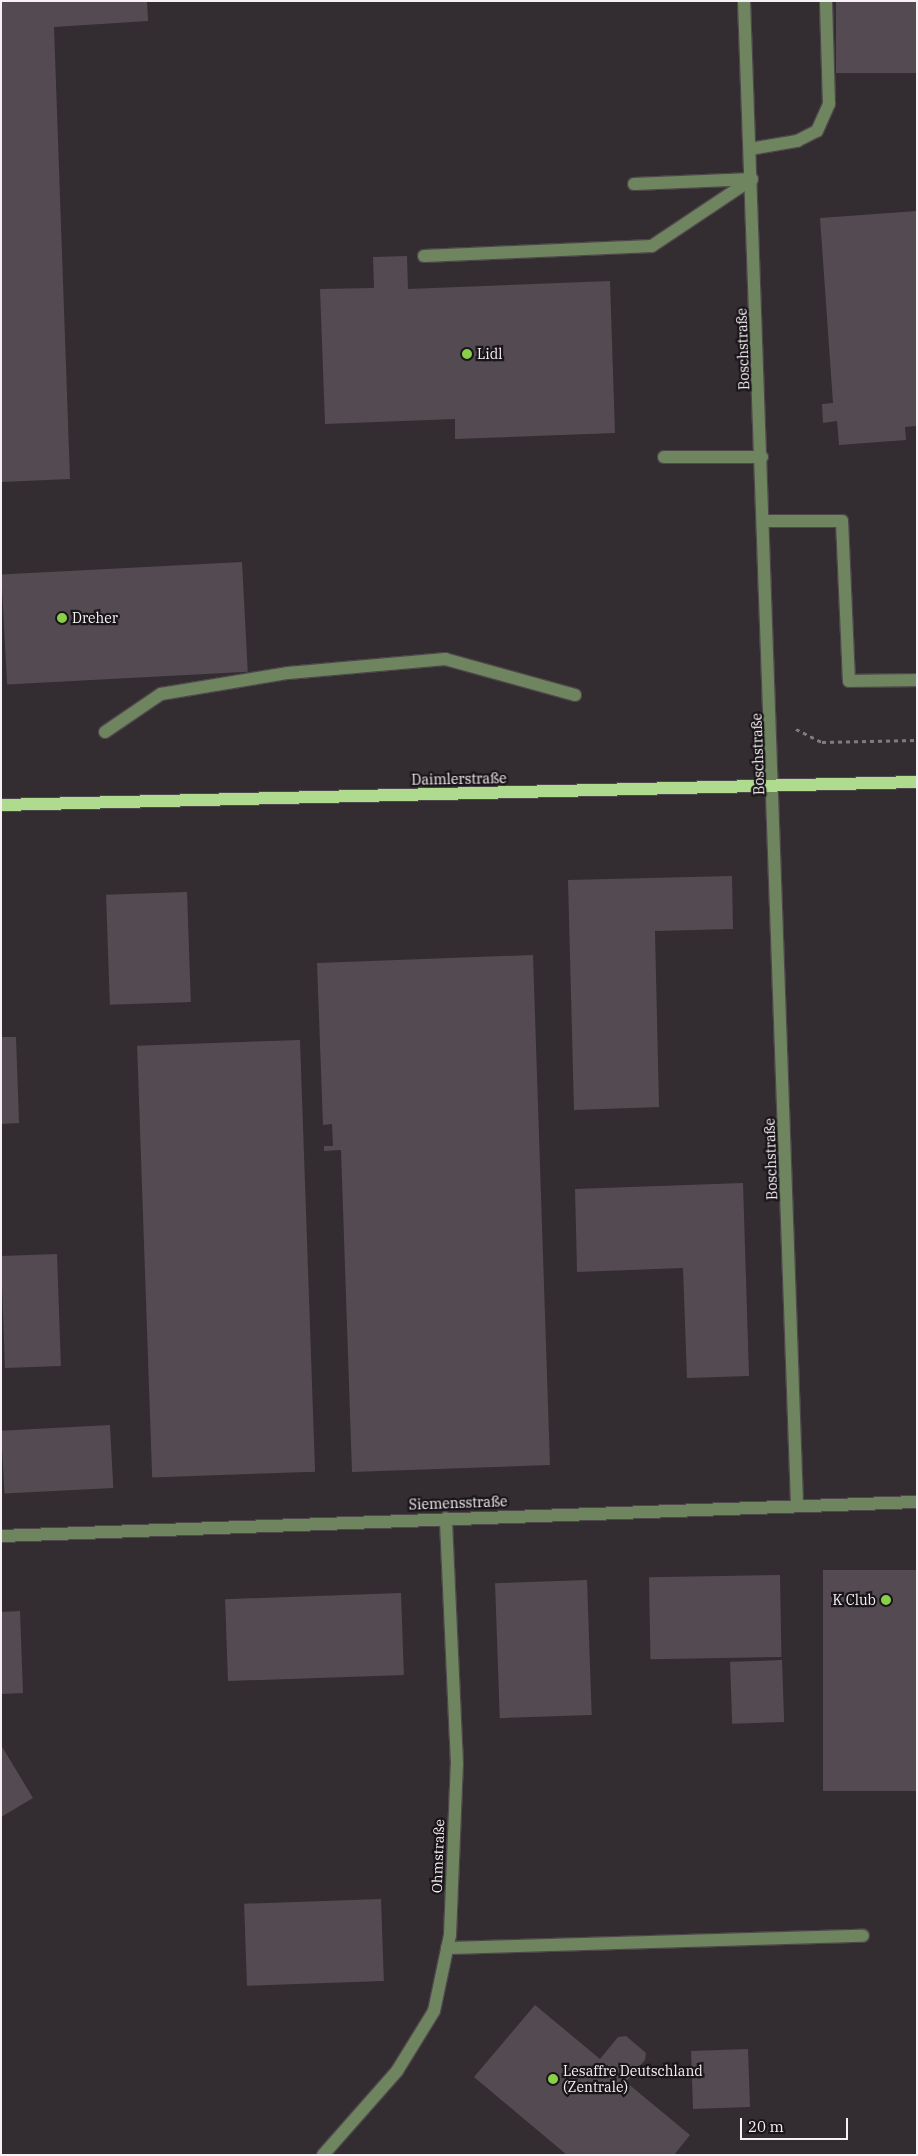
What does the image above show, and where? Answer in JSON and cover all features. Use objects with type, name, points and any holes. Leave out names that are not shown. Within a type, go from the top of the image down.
[{"type":"main road","name":"Daimlerstraße","points":[[1,805],[917,782]]},
{"type":"street","name":"Boschstraße","points":[[744,1],[775,787],[798,1506]]},
{"type":"street","points":[[750,148],[796,141],[817,131],[829,104],[826,1]]},
{"type":"street","points":[[634,184],[752,179]]},
{"type":"street","points":[[424,256],[652,246],[752,179]]},
{"type":"street","points":[[664,457],[762,457]]},
{"type":"street","points":[[765,521],[842,521],[849,681],[917,680]]},
{"type":"street","points":[[105,732],[161,694],[288,673],[445,659],[575,694]]},
{"type":"street","name":"Siemensstraße","points":[[1,1536],[917,1502]]},
{"type":"street","name":"Ohmstraße","points":[[323,2155],[397,2071],[434,2011],[447,1948],[456,1764],[446,1518]]},
{"type":"street","points":[[447,1948],[863,1936]]},
{"type":"path","points":[[794,725],[798,732],[822,742],[917,740]]},
{"type":"building","points":[[1,1],[147,1],[148,21],[54,27],[70,479],[1,482]]},
{"type":"building","points":[[836,1],[917,1],[917,73],[836,73]]},
{"type":"building","points":[[917,211],[917,426],[905,427],[906,440],[839,445],[837,421],[823,423],[822,404],[833,403],[820,218]]},
{"type":"building","name":"Lidl","points":[[407,256],[408,289],[610,281],[615,433],[455,439],[455,419],[325,424],[320,289],[374,288],[373,257]]},
{"type":"building","points":[[242,562],[248,672],[7,684],[1,575]]},
{"type":"building","points":[[732,876],[733,929],[655,931],[659,1107],[574,1110],[568,880]]},
{"type":"building","points":[[187,892],[191,1002],[110,1005],[106,895]]},
{"type":"building","points":[[533,955],[550,1465],[352,1472],[341,1150],[324,1151],[324,1146],[333,1146],[332,1124],[323,1125],[317,963]]},
{"type":"building","points":[[1,1037],[16,1037],[19,1123],[1,1124]]},
{"type":"building","points":[[300,1040],[315,1472],[152,1477],[137,1046]]},
{"type":"building","points":[[743,1183],[749,1376],[687,1378],[683,1268],[577,1272],[575,1189]]},
{"type":"building","points":[[57,1254],[61,1366],[5,1368],[1,1256]]},
{"type":"building","points":[[110,1425],[113,1488],[4,1494],[1,1431]]},
{"type":"building","points":[[823,1570],[917,1570],[917,1791],[823,1791]]},
{"type":"building","points":[[780,1575],[781,1657],[650,1659],[649,1577]]},
{"type":"building","points":[[587,1580],[592,1715],[500,1718],[495,1583]]},
{"type":"building","points":[[401,1593],[404,1675],[228,1681],[225,1599]]},
{"type":"building","points":[[20,1611],[23,1693],[1,1694],[1,1612]]},
{"type":"building","points":[[782,1660],[784,1722],[732,1724],[730,1662]]},
{"type":"building","points":[[1,1745],[33,1798],[1,1817]]},
{"type":"building","points":[[381,1899],[384,1981],[247,1986],[244,1904]]},
{"type":"building","name":"Lesaffre Deutschland (Zentrale)","points":[[535,2005],[600,2059],[618,2037],[626,2036],[646,2053],[645,2060],[626,2082],[690,2135],[674,2155],[567,2155],[474,2077]]},
{"type":"building","points":[[748,2049],[750,2107],[693,2109],[691,2051]]},
{"type":"place","name":"Lidl","points":[[467,354]]},
{"type":"place","name":"Dreher","points":[[62,618]]},
{"type":"place","name":"K Club","points":[[886,1600]]},
{"type":"place","name":"Lesaffre Deutschland (Zentrale)","points":[[553,2079]]}]
